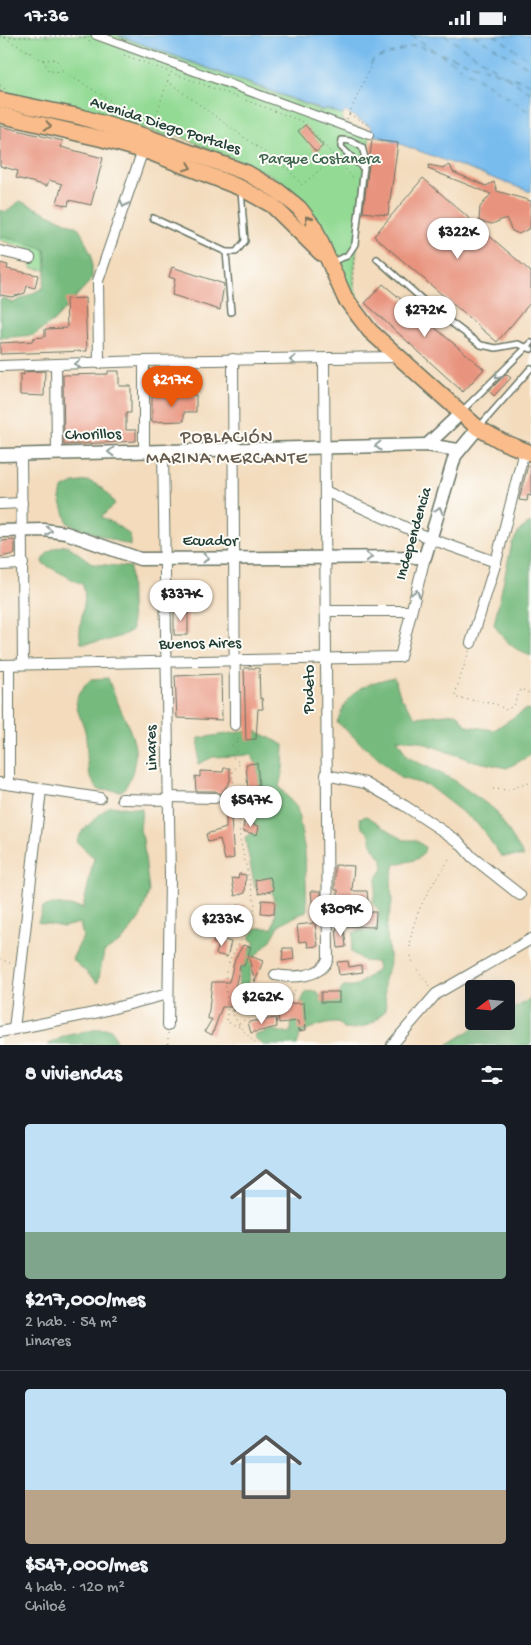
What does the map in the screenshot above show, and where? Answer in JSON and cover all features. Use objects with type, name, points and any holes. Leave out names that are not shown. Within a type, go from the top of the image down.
[{"type":"main road","name":"Avenida Diego Portales","points":[[4,96],[148,137],[247,173],[278,191],[304,214],[317,233],[328,262]]},
{"type":"main road","name":"Avenida Diego Portales","points":[[0,115],[103,139],[148,137],[278,209],[302,232],[328,262]]},
{"type":"main road","points":[[241,188],[247,173]]},
{"type":"main road","points":[[328,262],[342,293],[355,314],[398,357],[478,428],[502,442],[528,452]]},
{"type":"street","points":[[94,38],[369,135]]},
{"type":"street","points":[[99,363],[98,281],[148,137]]},
{"type":"street","points":[[0,251],[30,258]]},
{"type":"street","points":[[0,366],[144,361],[233,359],[324,360],[398,357]]},
{"type":"street","points":[[233,359],[235,725]]},
{"type":"street","name":"Pudeto","points":[[275,975],[297,977],[318,970],[326,964],[328,959],[324,360]]},
{"type":"street","points":[[144,361],[144,451]]},
{"type":"street","points":[[56,365],[57,453]]},
{"type":"street","points":[[427,445],[461,413]]},
{"type":"street","name":"Independencia","points":[[400,657],[425,557],[452,463],[458,450],[478,428]]},
{"type":"street","name":"Chorillos","points":[[0,455],[427,445],[458,450]]},
{"type":"street","name":"Linares","points":[[163,451],[170,878],[168,1025]]},
{"type":"street","points":[[471,643],[528,452]]},
{"type":"street","points":[[21,454],[23,664]]},
{"type":"street","points":[[325,491],[431,539],[496,562]]},
{"type":"street","points":[[0,504],[22,503]]},
{"type":"street","name":"Ecuador","points":[[0,531],[22,530],[66,533],[131,557],[425,557]]},
{"type":"street","points":[[0,565],[23,564]]},
{"type":"street","points":[[326,611],[411,611]]},
{"type":"street","name":"Buenos Aires","points":[[4,665],[400,657]]},
{"type":"street","points":[[4,665],[4,784],[100,798]]},
{"type":"street","points":[[326,775],[365,783],[405,806],[452,836],[472,857],[520,895]]},
{"type":"street","points":[[14,1029],[41,790]]},
{"type":"street","points":[[122,799],[219,796]]},
{"type":"street","points":[[392,1045],[436,994],[531,939]]},
{"type":"street","points":[[0,1033],[100,1012],[168,994]]},
{"type":"lane","points":[[328,262],[342,259],[353,249],[362,187],[364,169],[365,158],[362,147],[350,141],[342,140],[341,147],[364,169]]},
{"type":"lane","points":[[153,218],[226,252],[236,253],[245,241],[241,188]]},
{"type":"lane","points":[[226,252],[231,312]]},
{"type":"lane","points":[[377,259],[433,309],[482,345],[491,348],[512,344],[530,346]]},
{"type":"lane","points":[[461,413],[530,346]]},
{"type":"lane","points":[[478,428],[531,368]]},
{"type":"path","points":[[4,38],[74,35],[94,38]]},
{"type":"path","points":[[0,37],[42,60],[49,71],[64,73],[113,102]]},
{"type":"path","points":[[118,52],[301,121],[362,187]]},
{"type":"path","points":[[42,60],[56,59],[64,73]]},
{"type":"path","points":[[349,114],[371,65]]},
{"type":"path","points":[[148,137],[170,73]]},
{"type":"path","points":[[167,81],[289,170],[302,185],[335,157]]},
{"type":"path","points":[[0,85],[4,96]]},
{"type":"path","points":[[471,643],[457,687],[457,698],[496,704],[506,710],[513,706],[521,689],[531,695]]},
{"type":"path","points":[[219,796],[232,778],[233,771],[240,763],[231,756],[238,751],[232,745],[239,741],[235,734],[235,725]]},
{"type":"path","points":[[232,778],[238,792],[240,839],[255,905],[253,921],[234,948],[226,972],[228,1022],[240,1027]]},
{"type":"path","points":[[493,789],[508,790],[531,783]]},
{"type":"path","points":[[232,793],[233,789],[237,788]]},
{"type":"path","points":[[219,796],[238,792]]},
{"type":"path","points":[[436,994],[414,964],[412,940],[414,919],[435,879],[455,852]]},
{"type":"path","points":[[0,959],[20,966]]},
{"type":"path","points":[[238,1023],[293,994],[297,986],[297,977]]},
{"type":"path","points":[[227,1003],[240,1027],[257,1045]]},
{"type":"path","points":[[168,1025],[168,1045]]},
{"type":"green space","name":"Parque Costanera","points":[[0,35],[116,35],[322,111],[326,109],[343,115],[341,121],[370,132],[354,274],[354,286],[359,300],[351,296],[281,181],[269,174],[177,135],[171,137],[109,118],[9,93],[0,88]]},
{"type":"green space","points":[[20,201],[79,228],[92,256],[92,279],[54,321],[34,335],[0,338],[0,300],[3,298],[13,303],[43,288],[47,264],[45,250],[40,247],[0,236],[0,210],[6,212]]},
{"type":"green space","points":[[0,236],[40,246],[45,250],[46,270],[31,268],[32,255],[30,249],[0,240]]},
{"type":"green space","points":[[88,481],[97,485],[110,496],[115,504],[101,517],[130,535],[130,546],[68,524],[60,499],[62,489],[74,483]]},
{"type":"green space","points":[[531,522],[531,656],[509,644],[494,624],[512,543],[520,530]]},
{"type":"green space","points":[[67,545],[93,564],[130,567],[132,630],[108,640],[81,643],[80,628],[85,600],[83,585],[42,563],[46,555],[52,550]]},
{"type":"green space","points":[[394,677],[401,697],[416,717],[457,713],[467,726],[494,730],[526,709],[531,710],[531,755],[507,768],[470,760],[418,741],[397,739],[407,757],[452,779],[495,810],[524,856],[501,856],[479,825],[427,785],[400,778],[337,722],[347,702],[358,690]]},
{"type":"green space","points":[[108,678],[129,727],[135,749],[135,762],[131,775],[126,787],[122,791],[99,790],[94,783],[89,769],[85,731],[76,702],[81,690],[91,679]]},
{"type":"green space","points":[[254,730],[284,745],[283,769],[279,787],[297,808],[305,852],[307,911],[280,924],[271,940],[253,959],[244,1001],[240,993],[239,978],[246,956],[255,943],[249,938],[257,928],[273,928],[276,913],[271,886],[255,888],[245,838],[252,834],[256,811],[254,797],[258,783],[256,763],[251,755],[213,757],[198,764],[199,738]]},
{"type":"green space","points":[[109,806],[142,809],[140,830],[143,839],[149,892],[141,916],[123,940],[104,952],[98,983],[72,959],[83,937],[80,923],[63,927],[38,922],[43,907],[53,904],[83,908],[94,858],[76,841],[83,830]]},
{"type":"green space","points":[[367,816],[404,840],[416,840],[425,847],[424,852],[418,858],[395,864],[391,879],[392,903],[386,928],[390,964],[384,979],[386,1009],[373,1022],[356,1029],[344,1029],[338,1023],[328,1024],[300,1035],[297,1045],[263,1045],[254,1037],[255,1035],[273,1030],[286,1033],[291,1032],[292,1012],[300,1004],[306,992],[317,991],[319,996],[339,994],[343,987],[356,986],[378,969],[376,962],[364,961],[351,952],[353,933],[362,930],[373,931],[378,927],[379,911],[373,903],[377,878],[383,869],[383,860],[373,848],[370,835],[362,827],[360,818]]},
{"type":"green space","points":[[531,999],[531,1045],[447,1045],[470,1030],[515,1030],[515,1008]]},
{"type":"green space","points":[[98,1029],[111,1029],[117,1045],[47,1045],[65,1036]]},
{"type":"water","points":[[118,35],[531,35],[531,192],[370,133],[372,127],[345,111],[343,115],[325,108],[323,110]]},
{"type":"building","points":[[305,125],[323,146],[316,152],[298,131]]},
{"type":"building","points":[[0,126],[63,141],[61,147],[103,158],[91,205],[69,200],[68,206],[57,203],[62,184],[49,180],[47,186],[16,178],[18,171],[0,166]]},
{"type":"building","points":[[372,140],[398,143],[388,215],[363,212]]},
{"type":"building","points":[[429,165],[444,168],[450,165],[453,172],[486,186],[494,182],[497,191],[531,201],[530,228],[519,234],[512,231],[506,218],[492,224],[479,221],[480,207],[491,194],[428,169]]},
{"type":"building","points":[[423,178],[531,272],[531,302],[497,342],[374,236]]},
{"type":"building","points":[[0,263],[8,265],[7,269],[38,275],[35,288],[27,286],[25,293],[12,297],[0,295]]},
{"type":"building","points":[[172,267],[224,284],[220,310],[172,295],[175,279],[169,277]]},
{"type":"building","points":[[383,284],[484,369],[463,392],[365,303]]},
{"type":"building","points":[[85,298],[87,351],[0,354],[0,343],[33,341],[33,338],[45,337],[45,329],[67,328],[66,299]]},
{"type":"building","points":[[45,371],[44,396],[20,395],[20,374],[24,375],[24,372]]},
{"type":"building","points":[[108,371],[119,371],[119,386],[131,386],[131,413],[126,413],[126,430],[136,430],[136,441],[64,445],[63,375],[108,374]]},
{"type":"building","points":[[506,374],[511,378],[494,396],[489,391]]},
{"type":"building","points":[[196,395],[196,412],[184,412],[184,421],[152,422],[152,396]]},
{"type":"building","points":[[528,465],[531,466],[531,496],[528,495],[527,501],[519,500]]},
{"type":"building","points":[[15,540],[15,554],[0,557],[0,541]]},
{"type":"building","points":[[174,609],[188,609],[188,635],[174,635]]},
{"type":"building","points":[[244,668],[259,668],[260,699],[262,698],[263,709],[258,709],[256,739],[246,740]]},
{"type":"building","points":[[221,674],[222,720],[177,718],[175,676]]},
{"type":"building","points":[[257,763],[259,785],[256,785],[257,790],[248,790],[246,764]]},
{"type":"building","points":[[224,768],[230,768],[230,781],[221,794],[215,791],[196,791],[195,776],[200,777],[200,771],[223,772]]},
{"type":"building","points":[[226,805],[234,805],[234,818],[231,818],[234,858],[225,860],[220,839],[208,842],[206,834],[226,828]]},
{"type":"building","points":[[244,822],[259,826],[257,835],[243,831]]},
{"type":"building","points":[[335,865],[354,866],[352,891],[367,891],[369,912],[376,912],[375,927],[343,926],[344,911],[338,910],[338,890],[335,890]]},
{"type":"building","points":[[239,874],[246,875],[245,893],[235,896],[232,878],[238,879]]},
{"type":"building","points":[[270,877],[274,890],[259,894],[255,880]]},
{"type":"building","points":[[311,891],[321,891],[321,923],[315,924],[318,946],[308,947],[307,941],[299,942],[297,925],[314,923]]},
{"type":"building","points":[[262,900],[275,901],[274,914],[261,913]]},
{"type":"building","points":[[238,905],[246,906],[244,918],[236,933],[230,930],[236,919]]},
{"type":"building","points":[[344,927],[346,947],[338,948],[336,928]]},
{"type":"building","points":[[215,937],[231,942],[227,957],[216,954],[219,945],[213,943]]},
{"type":"building","points":[[243,945],[251,947],[244,966],[240,965],[235,988],[237,988],[240,1001],[244,1007],[233,1011],[232,1007],[222,1007],[212,1035],[205,1031],[212,1019],[208,1019],[212,982],[229,982],[235,959]]},
{"type":"building","points":[[283,948],[293,948],[294,959],[282,961]]},
{"type":"building","points":[[248,955],[263,961],[255,982]]},
{"type":"building","points":[[348,961],[349,967],[361,965],[363,972],[339,975],[337,962]]},
{"type":"building","points":[[321,992],[339,992],[339,1002],[321,1002]]},
{"type":"building","points":[[304,1003],[306,1030],[299,1031],[298,1021],[279,1023],[277,1004]]},
{"type":"building","points":[[276,1018],[277,1027],[251,1033],[248,1022]]},
{"type":"ferry route","points":[[411,35],[434,50]]},
{"type":"ferry route","points":[[444,35],[501,73]]},
{"type":"ferry route","points":[[474,35],[531,69]]},
{"type":"ferry route","points":[[494,35],[531,60]]},
{"type":"ferry route","points":[[371,65],[373,60],[416,45],[531,84]]},
{"type":"ferry route","points":[[440,54],[531,113]]},
{"type":"ferry route","points":[[507,77],[531,93]]},
{"type":"district","name":"POBLACIÓN MARINA MERCANTE","points":[[227,448]]}]
